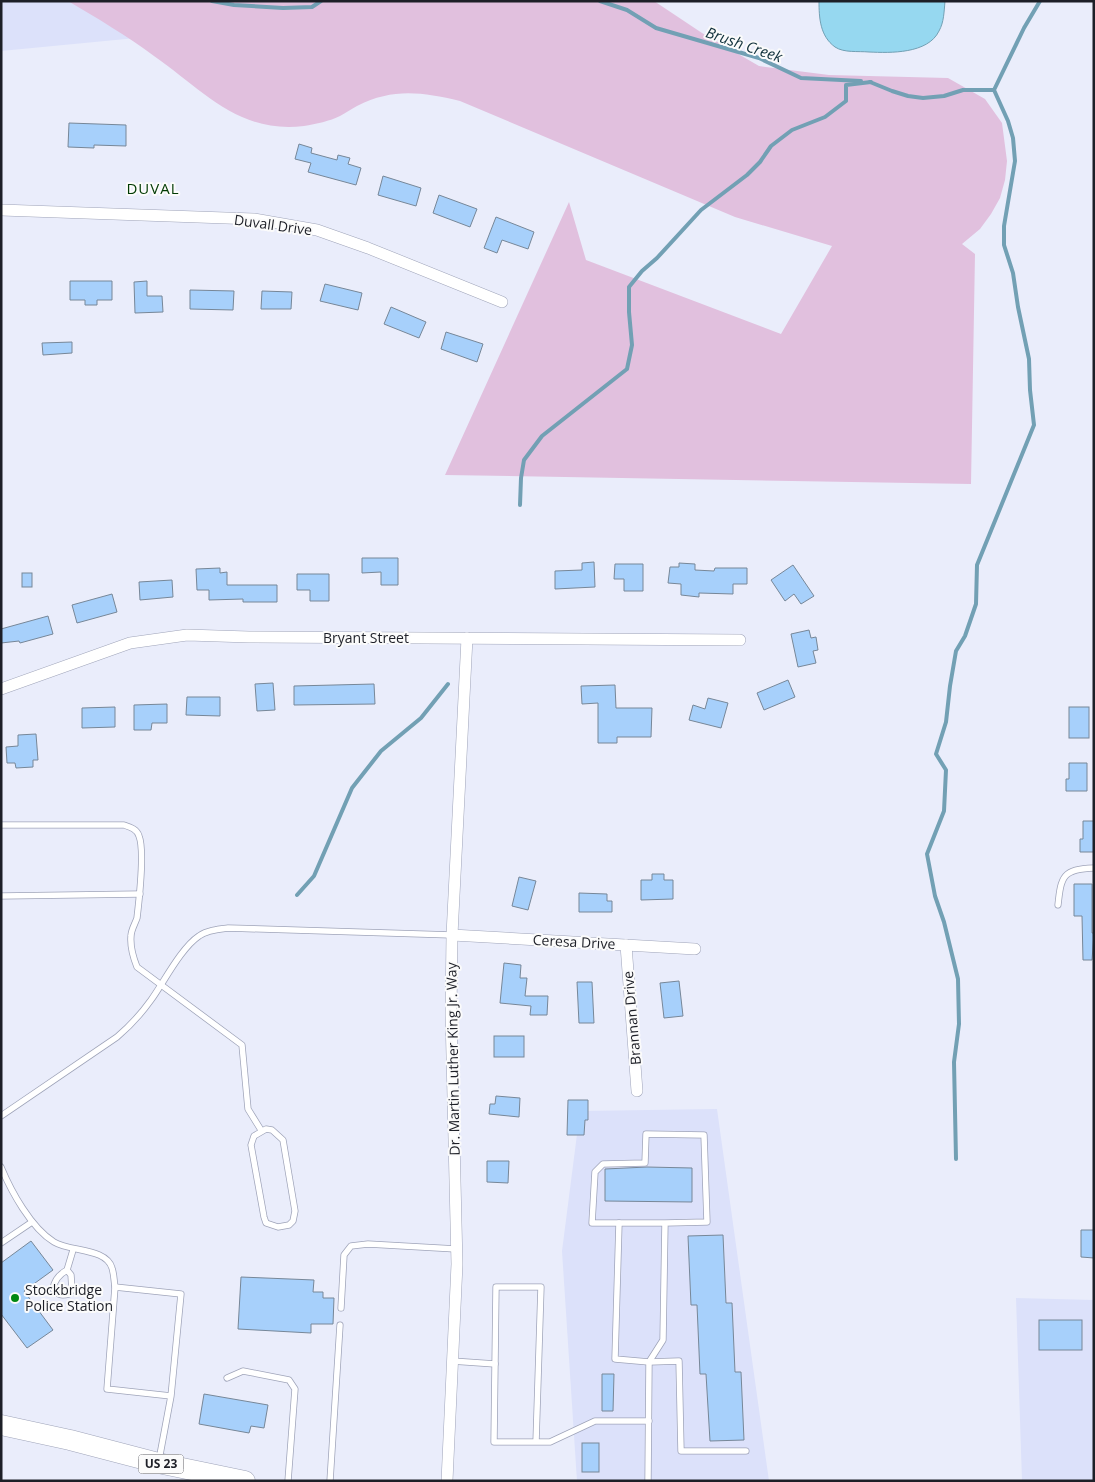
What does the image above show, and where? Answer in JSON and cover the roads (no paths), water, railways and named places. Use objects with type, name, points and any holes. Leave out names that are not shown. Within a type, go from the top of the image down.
[{"type":"highway","name":"US 23","points":[[1,1425],[70,1440],[158,1463],[245,1481]]},
{"type":"street","name":"Duvall Drive","points":[[1,210],[254,219],[317,230],[368,248],[502,302]]},
{"type":"street","name":"Bryant Street","points":[[1,689],[130,643],[187,635],[740,640]]},
{"type":"street","name":"Dr. Martin Luther King Jr. Way","points":[[447,1481],[456,1249],[451,1014],[452,934],[467,638]]},
{"type":"street","name":"Ceresa Drive","points":[[452,934],[695,949]]},
{"type":"street","name":"Brannan Drive","points":[[626,945],[637,1091]]},
{"type":"lane","points":[[1,825],[124,825],[134,828],[139,835],[140,842],[140,894],[130,946],[137,967],[242,1045],[248,1109],[261,1130]]},
{"type":"lane","points":[[1058,905],[1060,885],[1065,876],[1076,869],[1094,868]]},
{"type":"lane","points":[[1,896],[140,894]]},
{"type":"lane","points":[[1,1116],[117,1037],[132,1024],[161,986],[184,951],[199,936],[213,930],[228,928],[452,934]]},
{"type":"lane","points":[[261,1130],[272,1130],[283,1140],[295,1210],[293,1220],[289,1225],[273,1226],[266,1223],[264,1217],[252,1145],[254,1136],[261,1130]]},
{"type":"lane","points":[[646,1134],[704,1135],[707,1222],[665,1223],[592,1223],[595,1172],[603,1164],[645,1163],[646,1134]]},
{"type":"lane","points":[[1,1167],[6,1180],[32,1222],[53,1242],[73,1250],[102,1256],[108,1260],[112,1268],[115,1287],[107,1389],[171,1396]]},
{"type":"lane","points":[[1,1244],[32,1222]]},
{"type":"lane","points":[[619,1223],[615,1359],[679,1362],[681,1451],[746,1451]]},
{"type":"lane","points":[[648,1481],[649,1362],[663,1340],[665,1223]]},
{"type":"lane","points":[[341,1308],[344,1255],[351,1246],[368,1244],[456,1249]]},
{"type":"lane","points":[[67,1270],[73,1250]]},
{"type":"lane","points":[[115,1287],[181,1294],[171,1396],[158,1463]]},
{"type":"lane","points":[[536,1442],[541,1287],[496,1287],[494,1442],[536,1442],[550,1442],[596,1421],[649,1421]]},
{"type":"lane","points":[[330,1481],[340,1326]]},
{"type":"lane","points":[[452,1361],[495,1364]]},
{"type":"lane","points":[[227,1378],[243,1371],[290,1380],[295,1389],[288,1481]]},
{"type":"water","points":[[819,1],[945,1],[944,17],[934,39],[918,48],[897,52],[847,51],[835,47],[826,38],[821,26]]},
{"type":"waterway","name":"Brush Creek","points":[[212,1],[234,5],[283,8],[312,7],[321,1]]},
{"type":"waterway","name":"Brush Creek","points":[[600,1],[627,10],[656,28],[759,58],[801,78],[861,81]]},
{"type":"waterway","name":"Brush Creek","points":[[994,90],[1024,28],[1040,1]]},
{"type":"waterway","name":"Brush Creek","points":[[870,82],[908,96],[923,98],[944,96],[963,90],[994,90]]},
{"type":"waterway","points":[[520,505],[524,460],[542,436],[627,369],[632,345],[629,287],[642,271],[657,258],[701,210],[747,175],[760,162],[771,146],[792,130],[825,117],[846,101],[846,85],[871,82]]},
{"type":"waterway","points":[[956,1159],[954,1062],[959,1024],[958,979],[944,922],[935,896],[927,854],[944,811],[946,770],[936,754],[946,722],[956,651],[965,636],[976,604],[977,565],[1034,425],[1029,359],[1013,273],[1004,245],[1004,226],[1015,161],[1013,138],[1008,121],[994,90]]},
{"type":"waterway","points":[[297,895],[314,876],[352,788],[381,751],[421,718],[448,684]]},
{"type":"place","name":"Stockbridge Police Station","points":[[15,1298]]},
{"type":"district","name":"DUVAL","points":[[153,189]]}]
